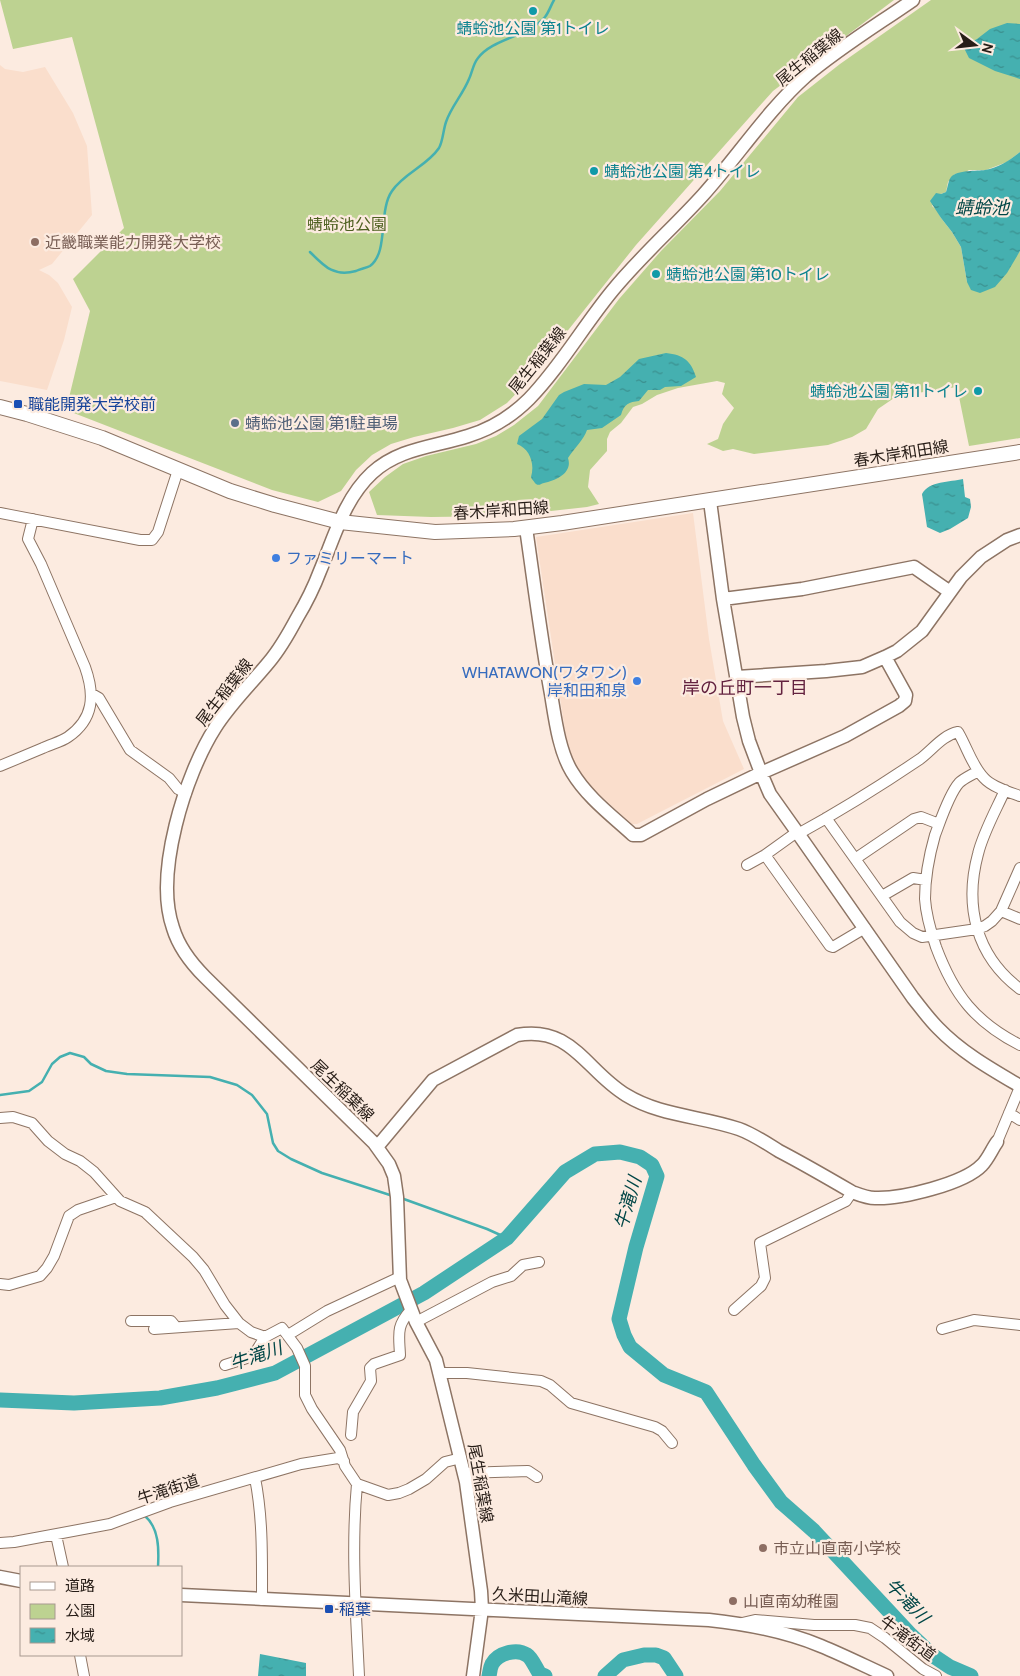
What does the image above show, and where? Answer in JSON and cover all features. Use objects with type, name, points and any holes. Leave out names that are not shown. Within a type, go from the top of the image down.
[{"type":"main road","name":"春木岸和田線","points":[[0,407],[102,438],[230,491],[275,506],[340,522],[435,532],[526,528],[1020,452]]},
{"type":"street","name":"尾生稲葉線","points":[[473,1676],[482,1609],[464,1473],[436,1360],[413,1316],[400,1278],[397,1197],[390,1164],[377,1147],[195,967],[178,942],[171,923],[167,896],[171,846],[186,793],[199,757],[225,712],[271,659],[295,623],[316,582],[348,505],[369,476],[382,464],[412,450],[469,436],[485,430],[519,408],[541,385],[627,274],[702,196],[790,92],[821,64],[913,0]]},
{"type":"street","points":[[0,513],[140,540],[152,540],[158,532],[178,470]]},
{"type":"street","points":[[377,1147],[433,1080],[517,1036],[531,1033],[560,1039],[574,1049],[606,1080],[624,1094],[640,1103],[740,1130],[852,1192],[874,1198],[896,1197],[919,1192],[959,1179],[982,1165],[997,1142],[1020,1086],[964,1052],[939,1029],[913,998],[770,794],[749,742],[743,717],[722,599],[710,501]]},
{"type":"street","points":[[0,766],[67,738],[87,717],[92,694],[91,683],[78,650],[41,564],[28,539],[33,519]]},
{"type":"street","points":[[526,528],[542,648],[559,736],[571,770],[591,796],[633,835],[641,835],[707,799],[845,736],[899,706],[905,701],[906,695],[885,657]]},
{"type":"street","points":[[737,677],[853,668],[897,651],[922,631],[961,577],[981,557],[1007,540],[1020,535]]},
{"type":"street","points":[[722,599],[802,589],[914,567],[950,592]]},
{"type":"street","points":[[92,694],[99,698],[130,750],[169,778],[178,789],[186,793]]},
{"type":"street","points":[[747,865],[923,757],[951,734],[958,732],[978,771],[985,780],[1020,796]]},
{"type":"street","points":[[978,771],[959,783],[939,824],[928,862],[925,899],[932,936],[943,965],[956,991],[984,1023],[1003,1037],[1020,1046]]},
{"type":"street","points":[[1005,790],[978,852],[972,880],[972,896],[977,929],[983,945],[992,962],[1006,978],[1020,989]]},
{"type":"street","points":[[855,859],[914,819],[921,817],[939,824]]},
{"type":"street","points":[[826,818],[900,922],[913,934],[922,937],[977,929],[992,921],[1001,911],[1020,868]]},
{"type":"street","points":[[765,855],[830,946],[833,947],[865,928]]},
{"type":"street","points":[[882,896],[913,878],[926,880]]},
{"type":"street","points":[[1001,911],[1020,919]]},
{"type":"street","points":[[1009,1114],[1020,1120]]},
{"type":"street","points":[[0,1118],[13,1117],[32,1123],[48,1141],[94,1172],[120,1201],[145,1212],[179,1242],[204,1270],[224,1305],[239,1323],[251,1332],[265,1338]]},
{"type":"street","points":[[734,1310],[761,1286],[765,1278],[760,1243],[846,1201],[852,1192]]},
{"type":"street","points":[[0,1284],[9,1285],[40,1276],[54,1256],[68,1216],[78,1210],[116,1197]]},
{"type":"street","points":[[351,1435],[353,1412],[371,1381],[370,1368],[374,1364],[400,1355],[399,1330],[402,1320],[492,1282],[511,1276],[523,1265],[539,1262]]},
{"type":"street","points":[[288,1335],[327,1311],[400,1278]]},
{"type":"street","points":[[942,1328],[974,1320],[1020,1325]]},
{"type":"street","points":[[132,1321],[171,1321],[176,1327]]},
{"type":"street","points":[[154,1328],[239,1323]]},
{"type":"street","points":[[225,1365],[253,1356],[265,1338],[282,1328],[296,1348],[305,1366],[305,1395],[312,1409],[340,1450],[344,1461],[358,1484],[355,1511],[359,1676]]},
{"type":"street","points":[[440,1373],[467,1373],[540,1381],[550,1385],[571,1403],[655,1427],[662,1431],[672,1443]]},
{"type":"street","name":"牛滝街道","points":[[0,1543],[56,1535],[110,1524],[170,1502],[301,1464],[338,1458],[344,1461]]},
{"type":"street","points":[[358,1484],[388,1495],[399,1493],[426,1479],[445,1462],[461,1458]]},
{"type":"street","points":[[464,1473],[528,1471],[536,1477]]},
{"type":"street","points":[[255,1478],[259,1497],[262,1538],[262,1600]]},
{"type":"street","points":[[56,1535],[63,1566]]},
{"type":"street","points":[[0,1577],[20,1581]]},
{"type":"street","name":"久米田山滝線","points":[[182,1595],[741,1623],[790,1629],[887,1676]]},
{"type":"street","name":"牛滝街道","points":[[790,1629],[855,1625],[870,1628],[922,1669],[936,1676]]},
{"type":"street","points":[[80,1656],[84,1676]]},
{"type":"shaded area","name":"近畿職業能力開発大学校","points":[[0,65],[5,69],[23,72],[45,67],[73,113],[87,146],[92,215],[52,264],[39,270],[49,275],[58,283],[72,307],[64,340],[47,390],[0,381]]},
{"type":"shaded area","points":[[693,513],[709,639],[723,721],[744,769],[637,824],[632,824],[592,788],[576,768],[567,744],[536,537]]},
{"type":"green space","name":"蜻蛉池公園","points":[[0,0],[894,0],[773,91],[636,245],[526,383],[507,403],[480,420],[391,444],[372,455],[356,470],[341,491],[318,502],[272,490],[66,410],[90,311],[73,279],[124,228],[72,37],[13,49]]},
{"type":"green space","points":[[931,0],[1020,0],[1020,152],[1007,162],[986,170],[969,170],[964,173],[955,174],[948,182],[946,192],[941,194],[932,206],[937,210],[961,247],[967,282],[1017,255],[1020,251],[1020,438],[969,446],[957,387],[897,396],[878,409],[866,429],[852,437],[828,445],[754,454],[733,449],[723,451],[707,444],[718,439],[723,424],[734,408],[722,394],[725,383],[717,381],[678,388],[657,395],[633,407],[621,423],[610,432],[607,439],[607,451],[590,470],[588,487],[599,504],[506,516],[431,517],[377,515],[369,492],[403,464],[426,456],[476,444],[496,436],[514,425],[538,406],[619,299],[661,251],[720,191],[798,97],[840,64]]},
{"type":"water","points":[[1007,23],[1020,24],[1020,79],[995,71],[969,58],[963,46],[977,39],[990,29]]},
{"type":"water","name":"蜻蛉池","points":[[1020,152],[1020,251],[1007,273],[995,287],[980,293],[971,290],[967,282],[961,247],[930,201],[936,193],[946,192],[950,179],[954,175],[1000,166]]},
{"type":"water","points":[[666,353],[678,355],[686,360],[692,367],[696,377],[681,386],[648,390],[639,401],[627,404],[621,415],[602,428],[587,430],[568,458],[569,463],[566,472],[554,480],[539,485],[536,484],[531,477],[532,462],[530,457],[525,449],[517,444],[519,436],[542,419],[559,395],[584,384],[606,385],[620,377],[639,359]]},
{"type":"water","points":[[963,479],[965,497],[970,499],[971,507],[968,518],[940,533],[927,527],[922,494],[925,490],[935,484]]},
{"type":"water","points":[[260,1654],[306,1663],[306,1676],[258,1676]]},
{"type":"waterway","points":[[310,252],[325,266],[342,273],[370,266],[376,260],[382,241],[385,209],[388,199],[397,185],[428,160],[439,148],[448,116],[466,85],[476,60],[484,51],[492,46],[538,24],[545,17],[554,0]]},
{"type":"waterway","points":[[0,1095],[29,1091],[42,1082],[52,1064],[60,1057],[70,1053],[84,1057],[91,1064],[106,1071],[127,1074],[210,1077],[237,1085],[252,1095],[267,1114],[273,1143],[278,1151],[322,1173],[393,1196]]},
{"type":"waterway","name":"牛滝川","points":[[0,1400],[74,1403],[160,1398],[217,1388],[275,1373],[424,1293],[507,1238],[565,1172],[595,1154],[620,1152],[640,1157],[652,1165],[657,1176],[636,1247],[619,1319],[630,1347],[664,1375],[706,1392],[781,1502],[814,1531],[932,1655],[950,1667],[971,1676]]},
{"type":"waterway","points":[[401,1198],[507,1238]]},
{"type":"waterway","points":[[145,1516],[156,1533],[158,1566]]},
{"type":"waterway","points":[[489,1676],[491,1666],[495,1660],[503,1654],[513,1652],[527,1655],[540,1674],[545,1676]]},
{"type":"waterway","points":[[605,1676],[623,1660],[644,1655],[656,1655],[664,1658],[676,1676]]},
{"type":"place","name":"蜻蛉池公園 第1トイレ","points":[[533,11]]},
{"type":"place","name":"蜻蛉池公園 第4トイレ","points":[[594,171]]},
{"type":"place","name":"近畿職業能力開発大学校","points":[[35,242]]},
{"type":"place","name":"蜻蛉池公園 第10トイレ","points":[[656,274]]},
{"type":"place","name":"蜻蛉池公園 第11トイレ","points":[[978,391]]},
{"type":"place","name":"職能開発大学校前","points":[[18,404]]},
{"type":"place","name":"蜻蛉池公園 第1駐車場","points":[[235,423]]},
{"type":"place","name":"ファミリーマート","points":[[276,558]]},
{"type":"place","name":"WHATAWON(ワタワン) 岸和田和泉","points":[[637,681]]},
{"type":"place","name":"市立山直南小学校","points":[[763,1548]]},
{"type":"place","name":"山直南幼稚園","points":[[733,1601]]},
{"type":"place","name":"稲葉","points":[[329,1609]]},
{"type":"district","name":"岸の丘町一丁目","points":[[745,688]]}]
